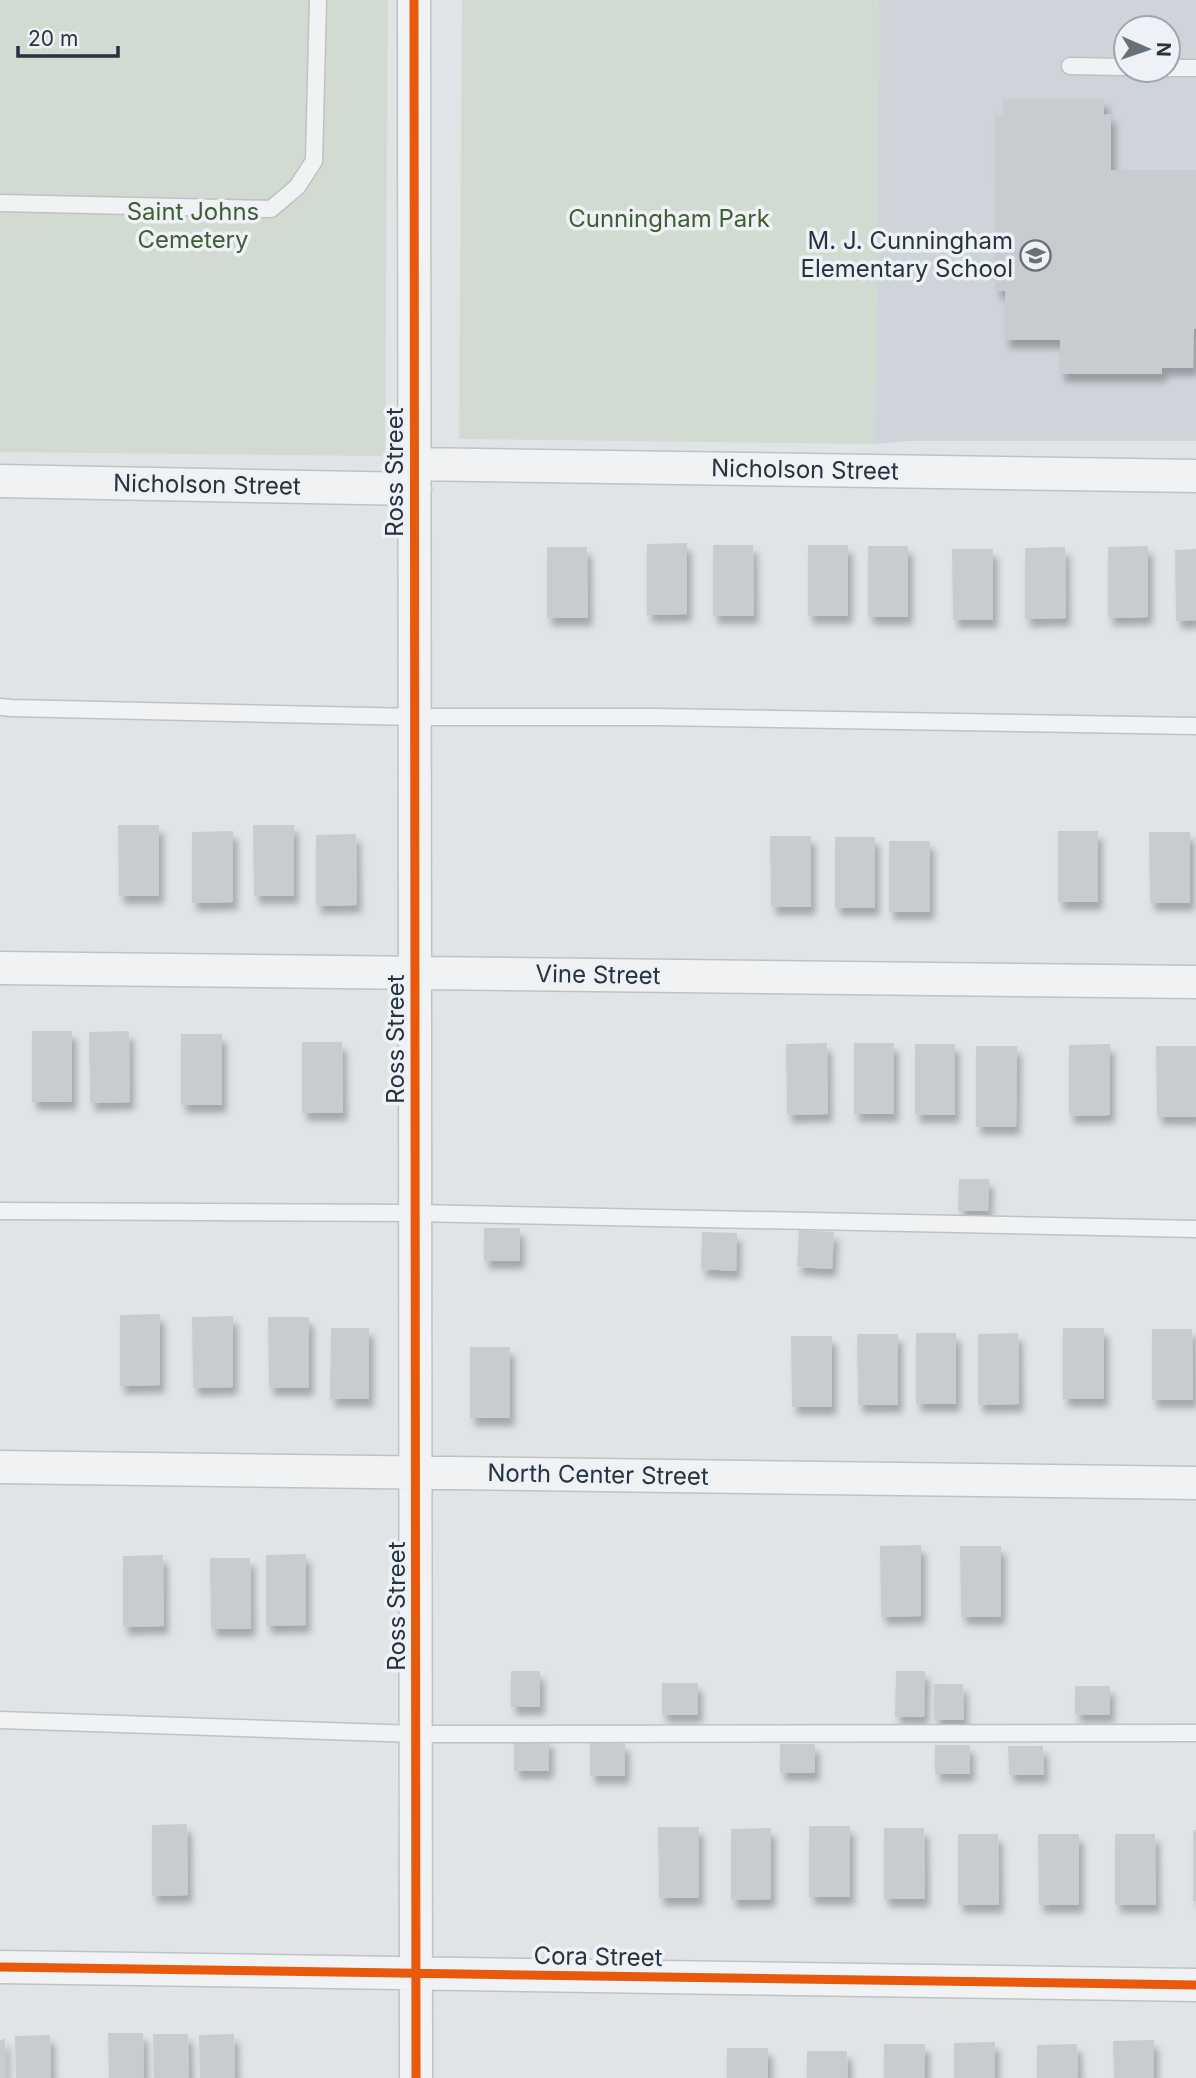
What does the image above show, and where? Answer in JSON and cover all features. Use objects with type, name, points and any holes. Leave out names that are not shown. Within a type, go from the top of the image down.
[{"type":"street","name":"Ross Street","points":[[414,0],[416,2078]]},
{"type":"street","name":"Nicholson Street","points":[[0,481],[414,476],[1196,477]]},
{"type":"street","name":"Vine Street","points":[[0,968],[1196,982]]},
{"type":"street","name":"North Center Street","points":[[0,1468],[1196,1483]]},
{"type":"street","name":"Cora Street","points":[[0,1967],[1196,1985]]},
{"type":"lane","points":[[0,203],[271,209],[297,187],[314,161],[318,0]]},
{"type":"lane","points":[[1070,66],[1112,67]]},
{"type":"lane","points":[[0,707],[415,717],[643,717],[1196,726]]},
{"type":"lane","points":[[0,1211],[415,1213],[1196,1229]]},
{"type":"lane","points":[[0,1720],[416,1734],[1196,1733]]},
{"type":"shaded area","name":"M. J. Cunningham Elementary School","points":[[879,0],[1196,0],[1196,441],[906,441],[875,444]]},
{"type":"green space","name":"Saint Johns Cemetery","points":[[0,0],[388,0],[385,456],[0,452]]},
{"type":"green space","name":"Cunningham Park","points":[[462,0],[879,0],[875,444],[459,439]]},
{"type":"building","points":[[1003,99],[1104,99],[1104,115],[1111,114],[1111,170],[1196,170],[1196,329],[1193,368],[1162,368],[1162,374],[1060,374],[1060,340],[1005,340],[1005,291],[996,291],[995,115],[1003,116]]},
{"type":"building","points":[[687,543],[687,614],[647,615],[647,544]]},
{"type":"building","points":[[713,545],[753,545],[754,616],[713,616]]},
{"type":"building","points":[[808,545],[848,545],[848,616],[808,616]]},
{"type":"building","points":[[868,546],[908,546],[908,617],[868,617]]},
{"type":"building","points":[[1148,546],[1148,617],[1108,618],[1108,547]]},
{"type":"building","points":[[547,547],[587,547],[588,618],[547,618]]},
{"type":"building","points":[[1065,547],[1066,618],[1025,619],[1025,548]]},
{"type":"building","points":[[952,549],[993,549],[993,620],[953,620]]},
{"type":"building","points":[[1196,549],[1196,620],[1176,621],[1175,550]]},
{"type":"building","points":[[118,825],[159,825],[159,896],[119,896]]},
{"type":"building","points":[[253,825],[294,825],[294,896],[254,896]]},
{"type":"building","points":[[233,831],[233,902],[192,903],[192,832]]},
{"type":"building","points":[[1058,831],[1098,831],[1098,902],[1058,902]]},
{"type":"building","points":[[1149,832],[1190,832],[1190,903],[1150,903]]},
{"type":"building","points":[[356,834],[357,905],[316,906],[316,835]]},
{"type":"building","points":[[770,836],[811,836],[811,907],[771,907]]},
{"type":"building","points":[[835,837],[875,837],[875,908],[835,908]]},
{"type":"building","points":[[889,841],[930,841],[930,912],[889,912]]},
{"type":"building","points":[[32,1031],[72,1031],[72,1102],[32,1102]]},
{"type":"building","points":[[129,1031],[130,1102],[90,1103],[89,1032]]},
{"type":"building","points":[[181,1034],[222,1034],[222,1105],[181,1105]]},
{"type":"building","points":[[302,1042],[342,1042],[343,1113],[302,1113]]},
{"type":"building","points":[[827,1043],[828,1114],[787,1115],[786,1044]]},
{"type":"building","points":[[854,1043],[894,1043],[894,1114],[854,1114]]},
{"type":"building","points":[[915,1044],[955,1044],[955,1115],[915,1115]]},
{"type":"building","points":[[1110,1044],[1110,1115],[1069,1116],[1069,1045]]},
{"type":"building","points":[[976,1046],[1017,1046],[1016,1127],[976,1127]]},
{"type":"building","points":[[1156,1046],[1196,1046],[1196,1117],[1157,1117]]},
{"type":"building","points":[[959,1179],[989,1179],[988,1211],[958,1211]]},
{"type":"building","points":[[484,1228],[520,1228],[520,1261],[484,1261]]},
{"type":"building","points":[[799,1230],[834,1232],[832,1269],[797,1267]]},
{"type":"building","points":[[702,1232],[737,1233],[736,1271],[701,1269]]},
{"type":"building","points":[[160,1314],[160,1385],[120,1386],[120,1315]]},
{"type":"building","points":[[233,1316],[233,1387],[193,1388],[192,1317]]},
{"type":"building","points":[[268,1317],[309,1317],[309,1388],[269,1388]]},
{"type":"building","points":[[331,1328],[369,1328],[369,1399],[330,1399]]},
{"type":"building","points":[[1063,1328],[1104,1328],[1104,1399],[1063,1399]]},
{"type":"building","points":[[1152,1329],[1192,1329],[1193,1400],[1152,1400]]},
{"type":"building","points":[[916,1333],[956,1333],[956,1404],[916,1404]]},
{"type":"building","points":[[1018,1333],[1019,1404],[978,1405],[978,1334]]},
{"type":"building","points":[[857,1334],[898,1334],[898,1405],[858,1405]]},
{"type":"building","points":[[791,1336],[832,1336],[832,1407],[792,1407]]},
{"type":"building","points":[[470,1347],[510,1347],[510,1418],[470,1418]]},
{"type":"building","points":[[921,1545],[921,1616],[881,1617],[880,1546]]},
{"type":"building","points":[[960,1546],[1001,1546],[1001,1617],[961,1617]]},
{"type":"building","points":[[306,1554],[306,1625],[266,1626],[266,1555]]},
{"type":"building","points":[[163,1555],[164,1626],[123,1627],[123,1556]]},
{"type":"building","points":[[210,1558],[250,1558],[251,1629],[211,1629]]},
{"type":"building","points":[[511,1671],[540,1671],[540,1707],[511,1707]]},
{"type":"building","points":[[896,1671],[925,1671],[924,1717],[895,1717]]},
{"type":"building","points":[[662,1683],[698,1683],[698,1715],[662,1715]]},
{"type":"building","points":[[934,1684],[963,1684],[964,1720],[934,1720]]},
{"type":"building","points":[[1075,1686],[1110,1686],[1110,1715],[1075,1715]]},
{"type":"building","points":[[514,1739],[549,1739],[549,1771],[514,1771]]},
{"type":"building","points":[[590,1743],[625,1743],[625,1776],[590,1776]]},
{"type":"building","points":[[780,1744],[815,1744],[815,1773],[780,1773]]},
{"type":"building","points":[[935,1745],[970,1745],[970,1774],[935,1774]]},
{"type":"building","points":[[1008,1746],[1043,1746],[1044,1775],[1009,1775]]},
{"type":"building","points":[[187,1824],[188,1895],[152,1896],[152,1825]]},
{"type":"building","points":[[809,1826],[850,1826],[850,1897],[809,1897]]},
{"type":"building","points":[[658,1827],[699,1827],[699,1898],[659,1898]]},
{"type":"building","points":[[771,1828],[771,1899],[731,1900],[731,1829]]},
{"type":"building","points":[[884,1828],[924,1828],[925,1899],[884,1899]]},
{"type":"building","points":[[1193,1830],[1196,1830],[1196,1901],[1193,1901]]},
{"type":"building","points":[[958,1834],[998,1834],[999,1905],[958,1905]]},
{"type":"building","points":[[1038,1834],[1079,1834],[1079,1905],[1039,1905]]},
{"type":"building","points":[[1115,1834],[1155,1834],[1156,1905],[1115,1905]]},
{"type":"building","points":[[108,2033],[143,2033],[144,2078],[109,2078]]},
{"type":"building","points":[[153,2034],[188,2034],[189,2078],[154,2078]]},
{"type":"building","points":[[234,2034],[235,2078],[200,2078],[199,2035]]},
{"type":"building","points":[[50,2035],[51,2078],[16,2078],[15,2036]]},
{"type":"building","points":[[5,2039],[5,2078],[0,2078],[0,2040]]},
{"type":"building","points":[[1154,2040],[1154,2078],[1114,2078],[1113,2041]]},
{"type":"building","points":[[995,2042],[995,2078],[954,2078],[954,2043]]},
{"type":"building","points":[[884,2044],[925,2044],[925,2078],[884,2078]]},
{"type":"building","points":[[1077,2044],[1078,2078],[1037,2078],[1037,2045]]},
{"type":"building","points":[[727,2048],[768,2048],[768,2078],[727,2078]]},
{"type":"building","points":[[807,2051],[847,2051],[848,2078],[807,2078]]},
{"type":"cycle path","points":[[414,0],[416,2078]]},
{"type":"cycle path","points":[[0,1967],[1196,1985]]},
{"type":"place","name":"M. J. Cunningham Elementary School","points":[[1036,255]]}]
